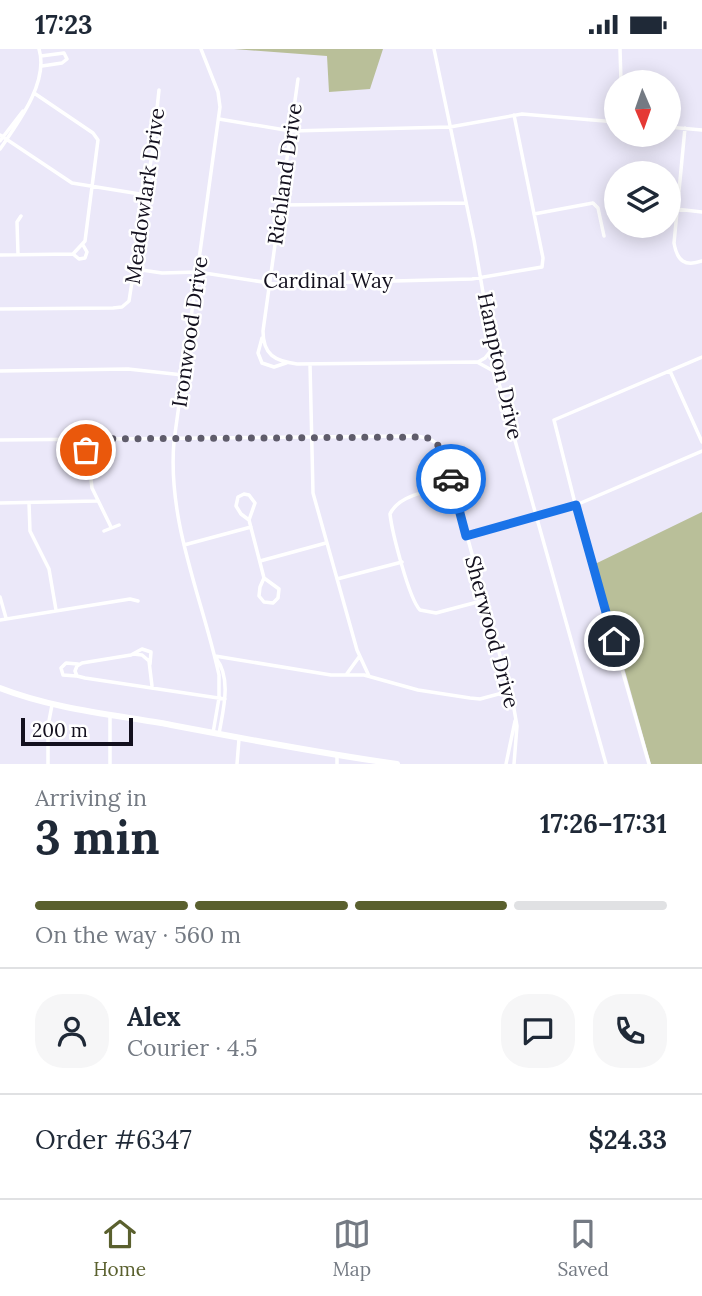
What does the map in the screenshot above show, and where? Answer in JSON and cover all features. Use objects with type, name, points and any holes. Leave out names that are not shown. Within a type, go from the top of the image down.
[{"type":"main road","points":[[0,688],[20,696],[52,703],[239,739],[397,764]]},
{"type":"street","points":[[0,149],[2,138],[23,111],[40,81],[42,65],[39,49]]},
{"type":"street","name":"Ironwood Drive","points":[[201,49],[219,98],[219,119],[173,468],[176,514],[215,656],[224,675],[216,733]]},
{"type":"street","name":"Hampton Drive","points":[[433,49],[481,278],[496,373],[606,764]]},
{"type":"street","points":[[620,49],[621,70]]},
{"type":"street","points":[[41,56],[64,53],[67,59],[62,63],[42,65]]},
{"type":"street","name":"Richland Drive","points":[[288,363],[274,359],[267,351],[263,336],[298,79]]},
{"type":"street","name":"Meadowlark Drive","points":[[0,309],[113,309],[128,302],[158,114],[159,89]]},
{"type":"street","points":[[34,93],[97,137],[99,143],[83,245],[74,254]]},
{"type":"street","points":[[219,119],[291,131],[450,127],[528,114],[604,121]]},
{"type":"street","points":[[514,115],[534,214],[593,203],[598,208],[604,236]]},
{"type":"street","points":[[681,128],[702,130]]},
{"type":"street","points":[[681,164],[685,128]]},
{"type":"street","points":[[2,138],[63,179],[77,185],[146,195]]},
{"type":"street","points":[[280,205],[466,203]]},
{"type":"street","points":[[681,210],[702,212]]},
{"type":"street","name":"Cardinal Way","points":[[135,269],[162,273],[198,272],[270,283],[481,278],[544,266],[534,214]]},
{"type":"street","points":[[18,254],[17,222],[21,216]]},
{"type":"street","points":[[674,238],[678,257],[687,264],[702,261]]},
{"type":"street","points":[[0,254],[74,254],[79,259],[85,258],[87,251],[83,245]]},
{"type":"street","points":[[263,336],[258,353],[262,363],[276,367],[288,363],[477,362],[485,358],[494,347]]},
{"type":"street","points":[[649,764],[554,420],[702,357]]},
{"type":"street","points":[[477,362],[496,373]]},
{"type":"street","points":[[310,364],[312,486],[359,657],[369,677]]},
{"type":"street","points":[[0,371],[128,369],[184,375]]},
{"type":"street","points":[[670,371],[702,442]]},
{"type":"street","name":"Sherwood Drive","points":[[0,440],[175,437],[430,438],[438,444],[445,457],[510,691],[516,719],[514,764]]},
{"type":"street","points":[[86,439],[89,476],[97,501],[111,527]]},
{"type":"street","points":[[466,536],[576,505],[702,451]]},
{"type":"street","points":[[453,486],[402,500],[392,509],[391,518],[402,562],[415,604],[424,612],[436,613],[485,600]]},
{"type":"street","points":[[249,520],[255,503],[249,495],[242,494],[236,500],[236,507],[249,520],[251,527],[264,578],[260,596],[264,602],[273,603],[278,598],[279,589],[264,578]]},
{"type":"street","points":[[0,503],[97,501]]},
{"type":"street","points":[[29,503],[30,531],[49,569],[56,610]]},
{"type":"street","points":[[104,531],[119,525]]},
{"type":"street","points":[[184,545],[251,527]]},
{"type":"street","points":[[260,561],[326,543]]},
{"type":"street","points":[[336,579],[402,562]]},
{"type":"street","points":[[0,597],[6,618]]},
{"type":"street","points":[[0,620],[131,599],[138,601]]},
{"type":"street","points":[[152,687],[150,664],[144,656],[131,655],[78,664],[65,663],[60,670],[65,676],[222,698]]},
{"type":"street","points":[[215,656],[331,675],[369,677],[418,690],[470,698],[480,699],[510,691]]},
{"type":"street","points":[[346,675],[359,657]]},
{"type":"street","points":[[78,664],[75,670],[78,676]]},
{"type":"street","points":[[48,764],[48,726],[52,703]]},
{"type":"street","points":[[110,714],[110,764]]},
{"type":"street","name":"Sherwood Drive","points":[[506,764],[516,719]]},
{"type":"street","points":[[237,764],[239,739]]},
{"type":"street","points":[[337,756],[337,764]]},
{"type":"green space","points":[[234,49],[383,49],[370,89],[329,92],[327,56]]},
{"type":"green space","points":[[702,512],[702,764],[651,764],[595,564]]},
{"type":"way so far","points":[[86,450],[86,439],[425,437],[438,444],[451,479]]},
{"type":"route","points":[[451,479],[466,536],[576,505],[614,641]]}]
